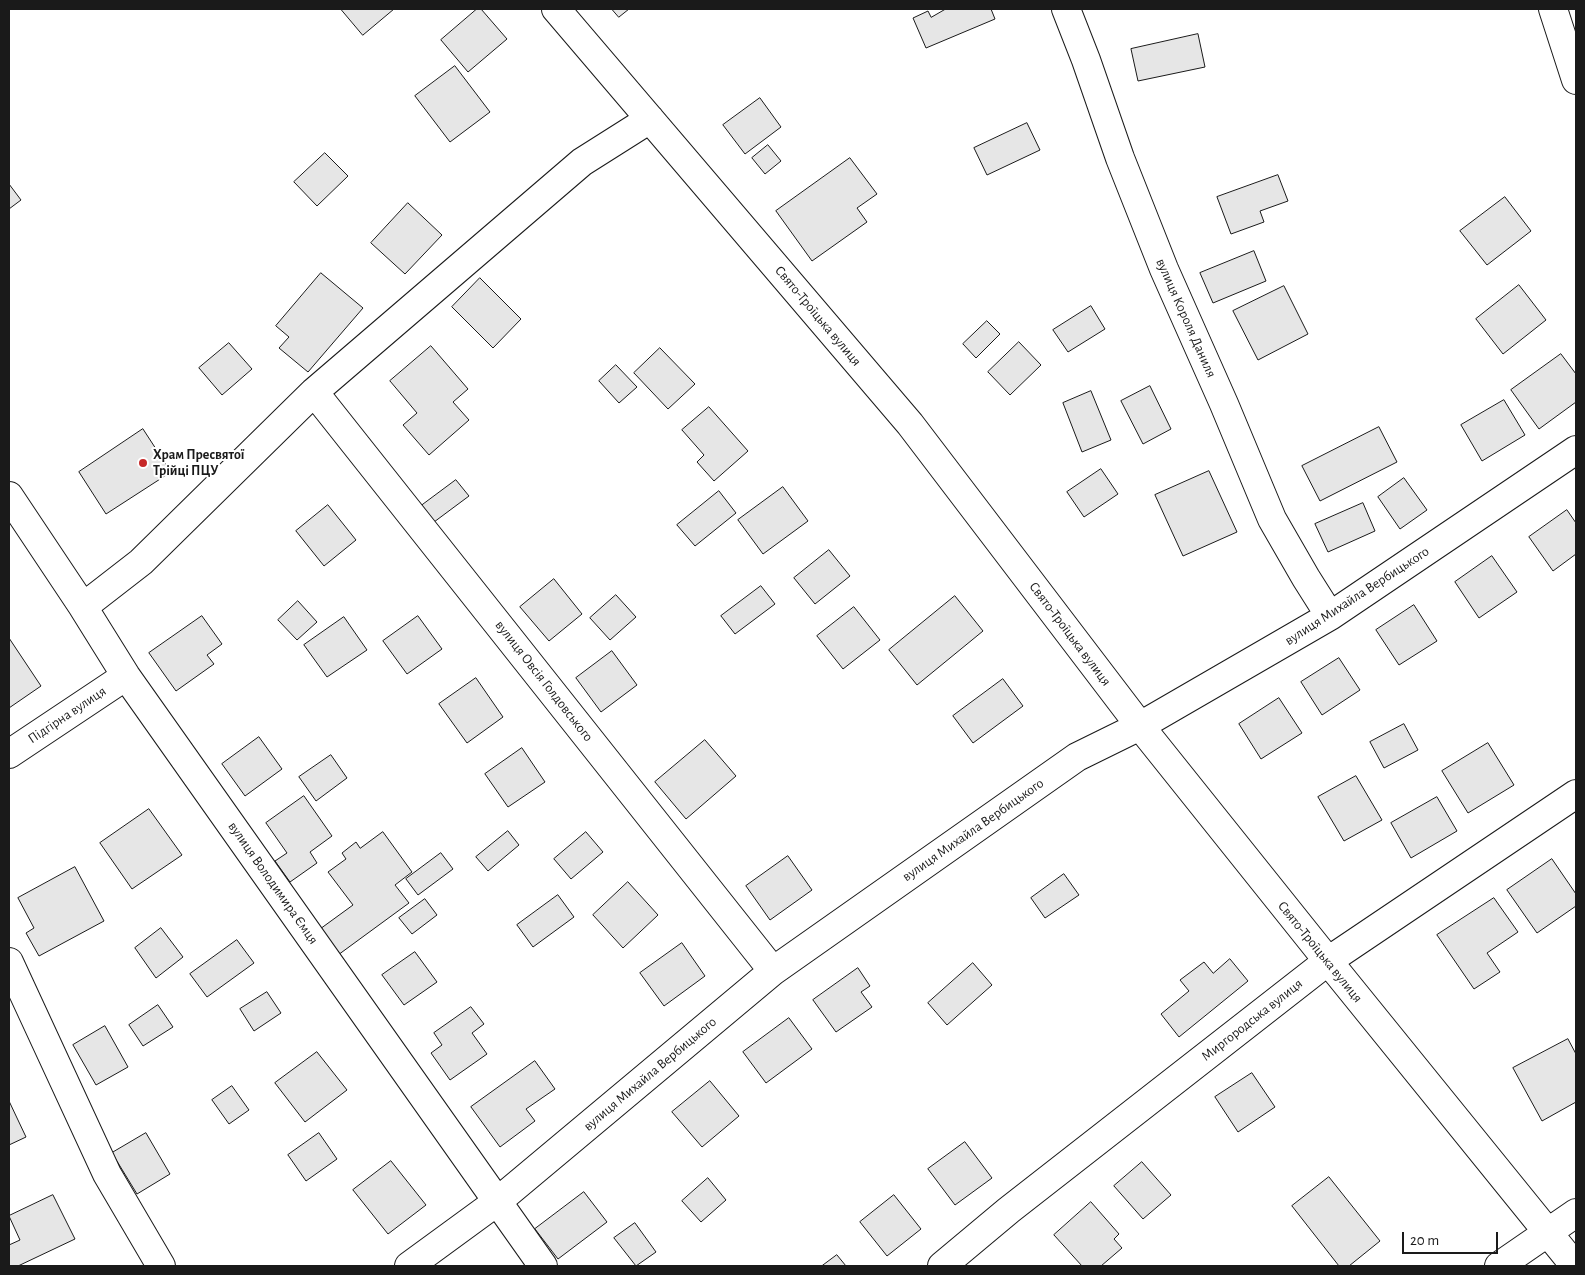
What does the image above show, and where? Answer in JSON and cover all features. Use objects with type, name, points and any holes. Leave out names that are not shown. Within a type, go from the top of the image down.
[{"type":"street","name":"Свято-Троїцька вулиця","points":[[556,9],[910,424],[1140,726],[1575,1266]]},
{"type":"street","name":"вулиця Короля Даниля","points":[[1066,9],[1120,158],[1164,269],[1224,404],[1272,519],[1330,616]]},
{"type":"street","points":[[1553,9],[1576,80]]},
{"type":"street","points":[[84,607],[141,562],[314,392],[582,162],[650,119]]},
{"type":"street","name":"вулиця Овсія Голдовського","points":[[314,392],[773,971]]},
{"type":"street","name":"вулиця Михайла Вербицького","points":[[409,1266],[498,1201],[773,971],[1077,756],[1140,726],[1330,616],[1576,450]]},
{"type":"street","name":"вулиця Володимира Ємця","points":[[9,496],[84,607],[126,676],[543,1266]]},
{"type":"street","name":"Підгірна вулиця","points":[[9,754],[126,676]]},
{"type":"street","name":"Миргородська вулиця","points":[[942,1266],[1009,1210],[1328,961],[1576,794]]},
{"type":"street","points":[[9,962],[107,1174],[161,1266]]},
{"type":"street","points":[[1499,1266],[1576,1212]]},
{"type":"building","points":[[341,9],[394,9],[363,35]]},
{"type":"building","points":[[477,9],[481,9],[507,39],[468,72],[441,40]]},
{"type":"building","points":[[612,9],[629,9],[619,17]]},
{"type":"building","points":[[946,9],[991,9],[995,19],[926,48],[913,18],[928,11],[931,17]]},
{"type":"building","points":[[1198,34],[1205,67],[1138,81],[1131,49]]},
{"type":"building","points":[[455,66],[490,112],[450,142],[415,96]]},
{"type":"building","points":[[760,98],[781,127],[745,154],[723,125]]},
{"type":"building","points":[[1027,123],[1040,150],[987,175],[974,148]]},
{"type":"building","points":[[768,145],[781,161],[765,174],[752,158]]},
{"type":"building","points":[[325,153],[348,176],[317,206],[294,182]]},
{"type":"building","points":[[850,158],[877,194],[857,208],[867,222],[812,261],[776,211]]},
{"type":"building","points":[[1278,175],[1288,201],[1260,211],[1264,222],[1231,234],[1217,197]]},
{"type":"building","points":[[9,184],[21,200],[9,209]]},
{"type":"building","points":[[1505,197],[1531,231],[1487,265],[1460,231]]},
{"type":"building","points":[[408,203],[442,235],[405,274],[371,243]]},
{"type":"building","points":[[1254,251],[1266,281],[1213,303],[1200,273]]},
{"type":"building","points":[[321,273],[363,308],[308,372],[279,348],[289,337],[276,326]]},
{"type":"building","points":[[480,278],[521,319],[493,348],[452,307]]},
{"type":"building","points":[[1519,285],[1546,320],[1503,354],[1476,319]]},
{"type":"building","points":[[1284,286],[1308,334],[1258,360],[1233,311]]},
{"type":"building","points":[[1091,306],[1105,329],[1068,352],[1053,330]]},
{"type":"building","points":[[987,321],[1000,334],[976,358],[963,344]]},
{"type":"building","points":[[1019,342],[1041,365],[1010,395],[988,372]]},
{"type":"building","points":[[229,343],[252,369],[222,395],[199,368]]},
{"type":"building","points":[[431,346],[468,389],[453,402],[469,420],[429,455],[403,425],[417,413],[390,381]]},
{"type":"building","points":[[660,348],[695,384],[668,409],[634,373]]},
{"type":"building","points":[[1561,354],[1576,374],[1576,402],[1539,429],[1511,390]]},
{"type":"building","points":[[616,365],[637,387],[619,403],[599,381]]},
{"type":"building","points":[[1150,386],[1171,429],[1143,444],[1121,401]]},
{"type":"building","points":[[1091,391],[1111,440],[1082,452],[1063,403]]},
{"type":"building","points":[[1504,400],[1525,435],[1482,461],[1461,425]]},
{"type":"building","points":[[709,407],[748,451],[714,481],[697,462],[704,455],[682,430]]},
{"type":"building","points":[[1379,427],[1397,462],[1320,501],[1302,466]]},
{"type":"building","points":[[143,429],[171,472],[106,514],[79,472]]},
{"type":"building","points":[[1101,469],[1118,494],[1084,517],[1067,492]]},
{"type":"building","points":[[1209,471],[1237,532],[1183,556],[1155,495]]},
{"type":"building","points":[[1404,478],[1427,510],[1400,529],[1378,497]]},
{"type":"building","points":[[456,480],[469,496],[430,525],[417,509]]},
{"type":"building","points":[[783,487],[808,521],[763,554],[738,520]]},
{"type":"building","points":[[719,491],[736,513],[695,546],[677,525]]},
{"type":"building","points":[[1363,503],[1375,531],[1328,552],[1315,524]]},
{"type":"building","points":[[328,505],[356,540],[324,566],[296,531]]},
{"type":"building","points":[[1567,510],[1576,523],[1576,554],[1553,571],[1529,537]]},
{"type":"building","points":[[829,550],[850,576],[815,604],[794,578]]},
{"type":"building","points":[[1492,556],[1517,592],[1479,618],[1455,582]]},
{"type":"building","points":[[554,579],[582,614],[549,641],[520,607]]},
{"type":"building","points":[[761,586],[775,604],[735,634],[721,616]]},
{"type":"building","points":[[616,595],[636,617],[610,640],[590,618]]},
{"type":"building","points":[[955,596],[983,631],[917,685],[889,650]]},
{"type":"building","points":[[298,601],[317,622],[297,640],[278,620]]},
{"type":"building","points":[[1414,605],[1437,641],[1399,665],[1376,630]]},
{"type":"building","points":[[854,607],[880,640],[843,669],[817,636]]},
{"type":"building","points":[[202,616],[222,644],[207,655],[214,664],[176,691],[149,653]]},
{"type":"building","points":[[418,616],[442,649],[407,674],[383,641]]},
{"type":"building","points":[[344,617],[367,650],[327,677],[304,645]]},
{"type":"building","points":[[9,638],[41,686],[9,708]]},
{"type":"building","points":[[612,651],[637,685],[601,712],[576,678]]},
{"type":"building","points":[[1339,658],[1360,690],[1322,715],[1301,682]]},
{"type":"building","points":[[476,678],[503,717],[467,743],[439,704]]},
{"type":"building","points":[[1003,679],[1023,706],[973,743],[953,716]]},
{"type":"building","points":[[1279,698],[1302,733],[1261,759],[1239,724]]},
{"type":"building","points":[[1404,724],[1418,750],[1384,768],[1370,742]]},
{"type":"building","points":[[259,737],[282,769],[245,796],[222,764]]},
{"type":"building","points":[[705,740],[736,776],[686,819],[655,782]]},
{"type":"building","points":[[1488,743],[1514,785],[1468,813],[1442,771]]},
{"type":"building","points":[[522,748],[545,782],[508,807],[485,774]]},
{"type":"building","points":[[331,755],[347,778],[316,801],[299,777]]},
{"type":"building","points":[[1356,776],[1382,820],[1344,841],[1318,797]]},
{"type":"building","points":[[304,796],[332,836],[310,852],[317,863],[290,882],[275,861],[287,853],[266,823]]},
{"type":"building","points":[[1437,797],[1457,831],[1411,858],[1391,823]]},
{"type":"building","points":[[149,809],[182,855],[132,889],[100,843]]},
{"type":"building","points":[[508,831],[519,845],[488,871],[476,857]]},
{"type":"building","points":[[383,832],[412,872],[395,885],[409,903],[338,955],[320,929],[353,905],[328,872],[346,859],[342,853],[356,842],[360,848]]},
{"type":"building","points":[[586,832],[603,852],[571,879],[554,859]]},
{"type":"building","points":[[441,853],[453,869],[418,895],[406,879]]},
{"type":"building","points":[[788,856],[812,890],[770,920],[746,886]]},
{"type":"building","points":[[1552,859],[1576,894],[1576,906],[1537,933],[1507,890]]},
{"type":"building","points":[[75,867],[104,921],[39,956],[26,933],[34,928],[18,898]]},
{"type":"building","points":[[1064,874],[1079,895],[1045,918],[1031,898]]},
{"type":"building","points":[[628,882],[658,915],[623,948],[593,915]]},
{"type":"building","points":[[558,895],[574,917],[533,947],[517,925]]},
{"type":"building","points":[[1494,898],[1518,932],[1487,953],[1500,972],[1474,989],[1437,935]]},
{"type":"building","points":[[425,899],[437,915],[412,934],[399,918]]},
{"type":"building","points":[[161,928],[183,957],[156,978],[135,948]]},
{"type":"building","points":[[237,940],[254,963],[207,997],[190,974]]},
{"type":"building","points":[[682,943],[705,976],[664,1006],[640,973]]},
{"type":"building","points":[[415,952],[437,982],[404,1005],[382,975]]},
{"type":"building","points":[[1230,959],[1248,981],[1179,1037],[1161,1014],[1189,991],[1180,980],[1204,962],[1213,973]]},
{"type":"building","points":[[973,963],[992,985],[947,1025],[928,1003]]},
{"type":"building","points":[[858,968],[870,986],[861,992],[872,1007],[836,1032],[813,1000]]},
{"type":"building","points":[[267,992],[281,1013],[254,1031],[240,1009]]},
{"type":"building","points":[[158,1005],[173,1027],[143,1046],[129,1025]]},
{"type":"building","points":[[471,1007],[484,1024],[472,1033],[487,1054],[450,1080],[431,1053],[442,1045],[434,1033]]},
{"type":"building","points":[[789,1018],[812,1049],[766,1083],[743,1052]]},
{"type":"building","points":[[105,1026],[128,1067],[96,1085],[73,1045]]},
{"type":"building","points":[[1568,1039],[1576,1054],[1576,1102],[1542,1121],[1513,1068]]},
{"type":"building","points":[[317,1052],[347,1090],[305,1122],[275,1083]]},
{"type":"building","points":[[535,1061],[555,1089],[526,1109],[535,1121],[500,1147],[471,1107]]},
{"type":"building","points":[[1252,1073],[1275,1107],[1238,1132],[1215,1097]]},
{"type":"building","points":[[710,1081],[739,1116],[702,1147],[672,1112]]},
{"type":"building","points":[[232,1086],[249,1110],[229,1124],[212,1100]]},
{"type":"building","points":[[9,1101],[26,1137],[9,1145]]},
{"type":"building","points":[[146,1133],[170,1174],[137,1194],[112,1153]]},
{"type":"building","points":[[319,1133],[337,1159],[306,1181],[288,1155]]},
{"type":"building","points":[[965,1142],[992,1178],[955,1205],[928,1169]]},
{"type":"building","points":[[391,1161],[426,1205],[388,1234],[353,1190]]},
{"type":"building","points":[[1142,1162],[1171,1195],[1143,1219],[1114,1186]]},
{"type":"building","points":[[1329,1177],[1380,1241],[1349,1266],[1339,1266],[1292,1206]]},
{"type":"building","points":[[708,1178],[726,1200],[701,1222],[682,1201]]},
{"type":"building","points":[[584,1192],[607,1222],[558,1259],[535,1229]]},
{"type":"building","points":[[53,1195],[75,1239],[18,1266],[9,1266],[9,1245],[20,1240],[9,1216]]},
{"type":"building","points":[[894,1195],[921,1229],[887,1256],[860,1222]]},
{"type":"building","points":[[1091,1202],[1119,1234],[1114,1239],[1122,1248],[1101,1266],[1082,1266],[1054,1235]]},
{"type":"building","points":[[635,1223],[656,1252],[636,1266],[614,1238]]},
{"type":"building","points":[[837,1255],[846,1266],[822,1266]]},
{"type":"place","name":"Храм Пресвятої Трійці ПЦУ","points":[[143,463]]}]
